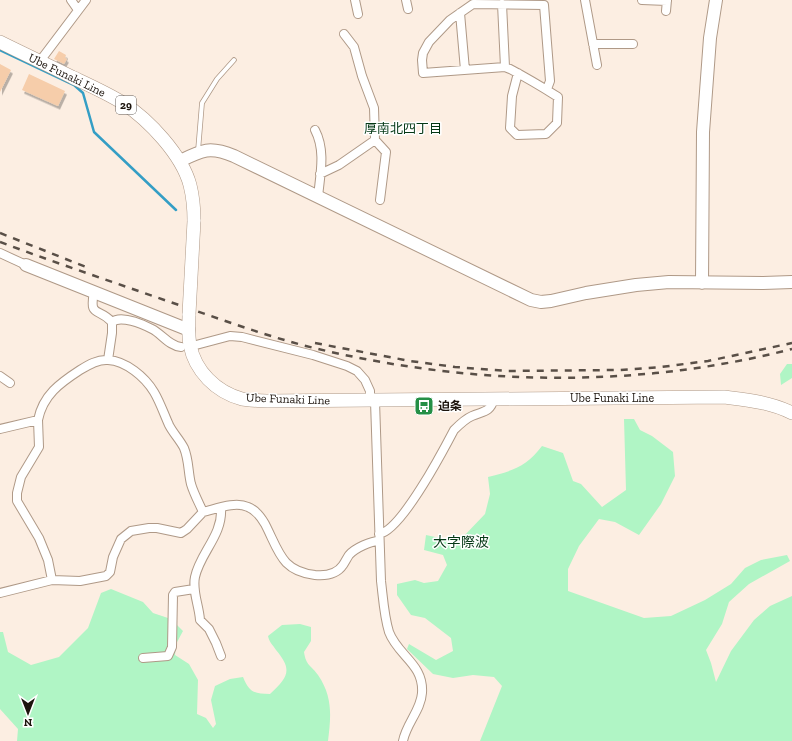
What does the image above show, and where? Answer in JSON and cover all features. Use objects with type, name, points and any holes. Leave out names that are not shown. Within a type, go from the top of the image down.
[{"type":"main road","name":"Ube Funaki Line","points":[[0,42],[106,93],[124,104],[136,113],[159,135],[180,161],[190,184],[194,203],[189,314],[190,345],[194,359],[201,370],[217,387],[234,396],[248,400],[267,401],[724,398],[750,400],[769,404],[792,413]]},
{"type":"street","points":[[71,0],[78,10]]},
{"type":"street","points":[[40,62],[86,0]]},
{"type":"street","points":[[355,0],[358,14]]},
{"type":"street","points":[[406,0],[408,9]]},
{"type":"street","points":[[585,0],[596,65]]},
{"type":"street","points":[[642,0],[667,0],[666,11]]},
{"type":"street","points":[[702,283],[703,132],[710,38],[716,0]]},
{"type":"street","points":[[518,73],[512,96],[510,128],[517,135],[546,134],[557,124],[558,98],[546,89],[518,73],[505,68],[423,73],[423,53],[429,42],[450,20],[473,2],[544,4],[550,81],[546,89]]},
{"type":"street","points":[[502,4],[505,68]]},
{"type":"street","points":[[460,13],[465,70]]},
{"type":"street","points":[[344,34],[354,47],[362,76],[374,108],[375,140],[386,152],[380,200]]},
{"type":"street","points":[[593,44],[634,44]]},
{"type":"street","points":[[315,130],[320,139],[322,167],[318,197]]},
{"type":"street","points":[[320,174],[339,165],[375,140]]},
{"type":"street","points":[[180,161],[198,152],[209,150],[223,151],[531,300],[541,302],[586,293],[663,283],[763,284],[792,282]]},
{"type":"street","points":[[0,253],[26,265],[189,330]]},
{"type":"street","points":[[94,292],[92,306],[94,311],[108,318],[112,322],[108,360]]},
{"type":"street","points":[[112,322],[116,319],[126,319],[152,329],[176,347],[181,347]]},
{"type":"street","points":[[196,345],[230,336],[242,337],[336,362],[357,371],[370,391],[373,401],[381,581],[389,632],[416,669],[421,678],[422,685],[421,699],[408,726],[403,741]]},
{"type":"street","points":[[52,580],[48,560],[39,538],[17,500],[17,493],[21,477],[39,447],[38,420],[42,405],[51,393],[65,380],[92,363],[108,360],[119,362],[134,370],[144,378],[155,392],[171,428],[184,447],[188,460],[191,484],[203,512]]},
{"type":"street","points":[[0,376],[10,383]]},
{"type":"street","points":[[0,593],[52,580],[80,581],[106,576],[110,572],[113,557],[121,539],[131,532],[149,528],[157,528],[181,533],[187,529],[203,512],[231,506],[248,507],[255,511],[260,517],[284,561],[298,571],[316,575],[328,575],[336,572],[354,550],[375,541],[412,503],[454,430],[461,423],[472,416],[485,412],[492,406],[494,399]]},
{"type":"street","points":[[0,429],[38,420]]},
{"type":"street","points":[[220,508],[221,521],[209,549],[197,570],[194,589],[200,620],[209,629],[216,643],[220,656]]},
{"type":"street","points":[[142,658],[168,656],[172,647],[172,595],[175,592],[194,589]]},
{"type":"lane","points":[[198,152],[202,103],[217,79],[234,60]]},
{"type":"green space","points":[[787,364],[792,364],[792,378],[781,385],[780,374]]},
{"type":"green space","points":[[624,419],[634,419],[640,430],[652,436],[673,452],[675,476],[661,504],[639,535],[615,522],[599,519],[579,546],[568,569],[568,591],[644,618],[671,616],[705,600],[731,584],[745,568],[761,560],[787,555],[790,561],[749,584],[729,602],[722,624],[706,650],[716,682],[731,651],[754,620],[770,606],[792,596],[792,741],[480,741],[502,686],[494,677],[473,675],[453,678],[433,674],[407,649],[409,644],[436,660],[453,651],[451,638],[425,618],[411,615],[397,595],[397,584],[415,580],[424,583],[438,581],[447,565],[443,555],[424,550],[426,535],[449,540],[462,538],[485,514],[490,494],[488,477],[504,473],[518,467],[530,459],[542,446],[563,453],[573,481],[581,484],[602,507],[626,490]]},
{"type":"green space","points":[[111,589],[143,602],[153,613],[171,619],[183,631],[176,644],[175,655],[189,664],[198,680],[197,714],[206,718],[213,728],[216,724],[211,700],[215,686],[230,679],[243,677],[250,689],[256,693],[270,694],[281,683],[286,673],[286,668],[285,663],[270,642],[268,636],[282,625],[300,624],[311,627],[311,641],[304,652],[307,663],[323,683],[329,699],[330,723],[328,741],[17,741],[18,729],[0,709],[0,632],[3,632],[8,652],[31,665],[59,657],[88,628],[101,593]]},
{"type":"building","points":[[59,51],[66,55],[65,58],[67,59],[64,64],[54,59]]},
{"type":"building","points":[[0,64],[11,70],[0,92]]},
{"type":"building","points":[[29,74],[65,91],[58,106],[22,90]]},
{"type":"waterway","points":[[0,50],[74,85],[83,93],[94,132],[176,210]]},
{"type":"railway","points":[[0,233],[86,267]]},
{"type":"railway","points":[[0,242],[170,302],[278,338],[314,348],[373,361],[433,370],[493,376],[553,378],[614,376],[674,371],[733,362],[792,349]]},
{"type":"railway","points":[[315,343],[410,361],[455,367],[508,371],[620,370],[661,367],[708,361],[792,343]]},
{"type":"place","name":"迫条","points":[[424,406]]},
{"type":"district","name":"厚南北四丁目","points":[[403,128]]},
{"type":"district","name":"大字際波","points":[[461,542]]}]
